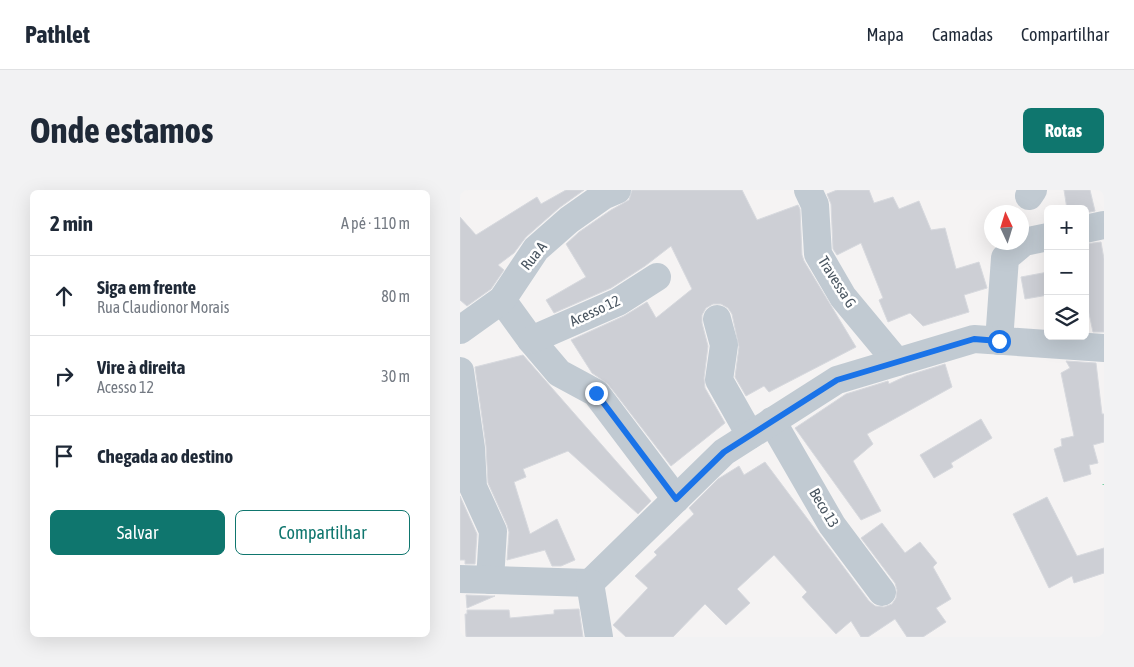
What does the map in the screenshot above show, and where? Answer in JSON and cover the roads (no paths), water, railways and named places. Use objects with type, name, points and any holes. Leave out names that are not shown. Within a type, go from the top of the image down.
[{"type":"street","name":"Rua A","points":[[460,330],[502,300],[536,249],[569,220],[603,196],[617,190]]},
{"type":"street","name":"Travessa G","points":[[808,190],[815,205],[818,254],[843,297],[897,362]]},
{"type":"street","points":[[1089,228],[1104,225]]},
{"type":"street","points":[[999,341],[1005,258],[1024,242],[1044,238]]},
{"type":"street","name":"Acesso 12","points":[[531,340],[618,302],[657,277]]},
{"type":"street","points":[[502,300],[531,340],[559,373],[596,393],[676,499]]},
{"type":"street","points":[[717,319],[724,345],[719,380],[750,435]]},
{"type":"street","points":[[460,579],[590,583],[724,452],[837,380],[974,339],[1104,348]]},
{"type":"street","points":[[460,371],[471,448],[473,488],[493,531],[490,580]]},
{"type":"street","name":"Beco 13","points":[[772,421],[832,525],[882,592]]},
{"type":"street","points":[[590,583],[599,637]]}]
